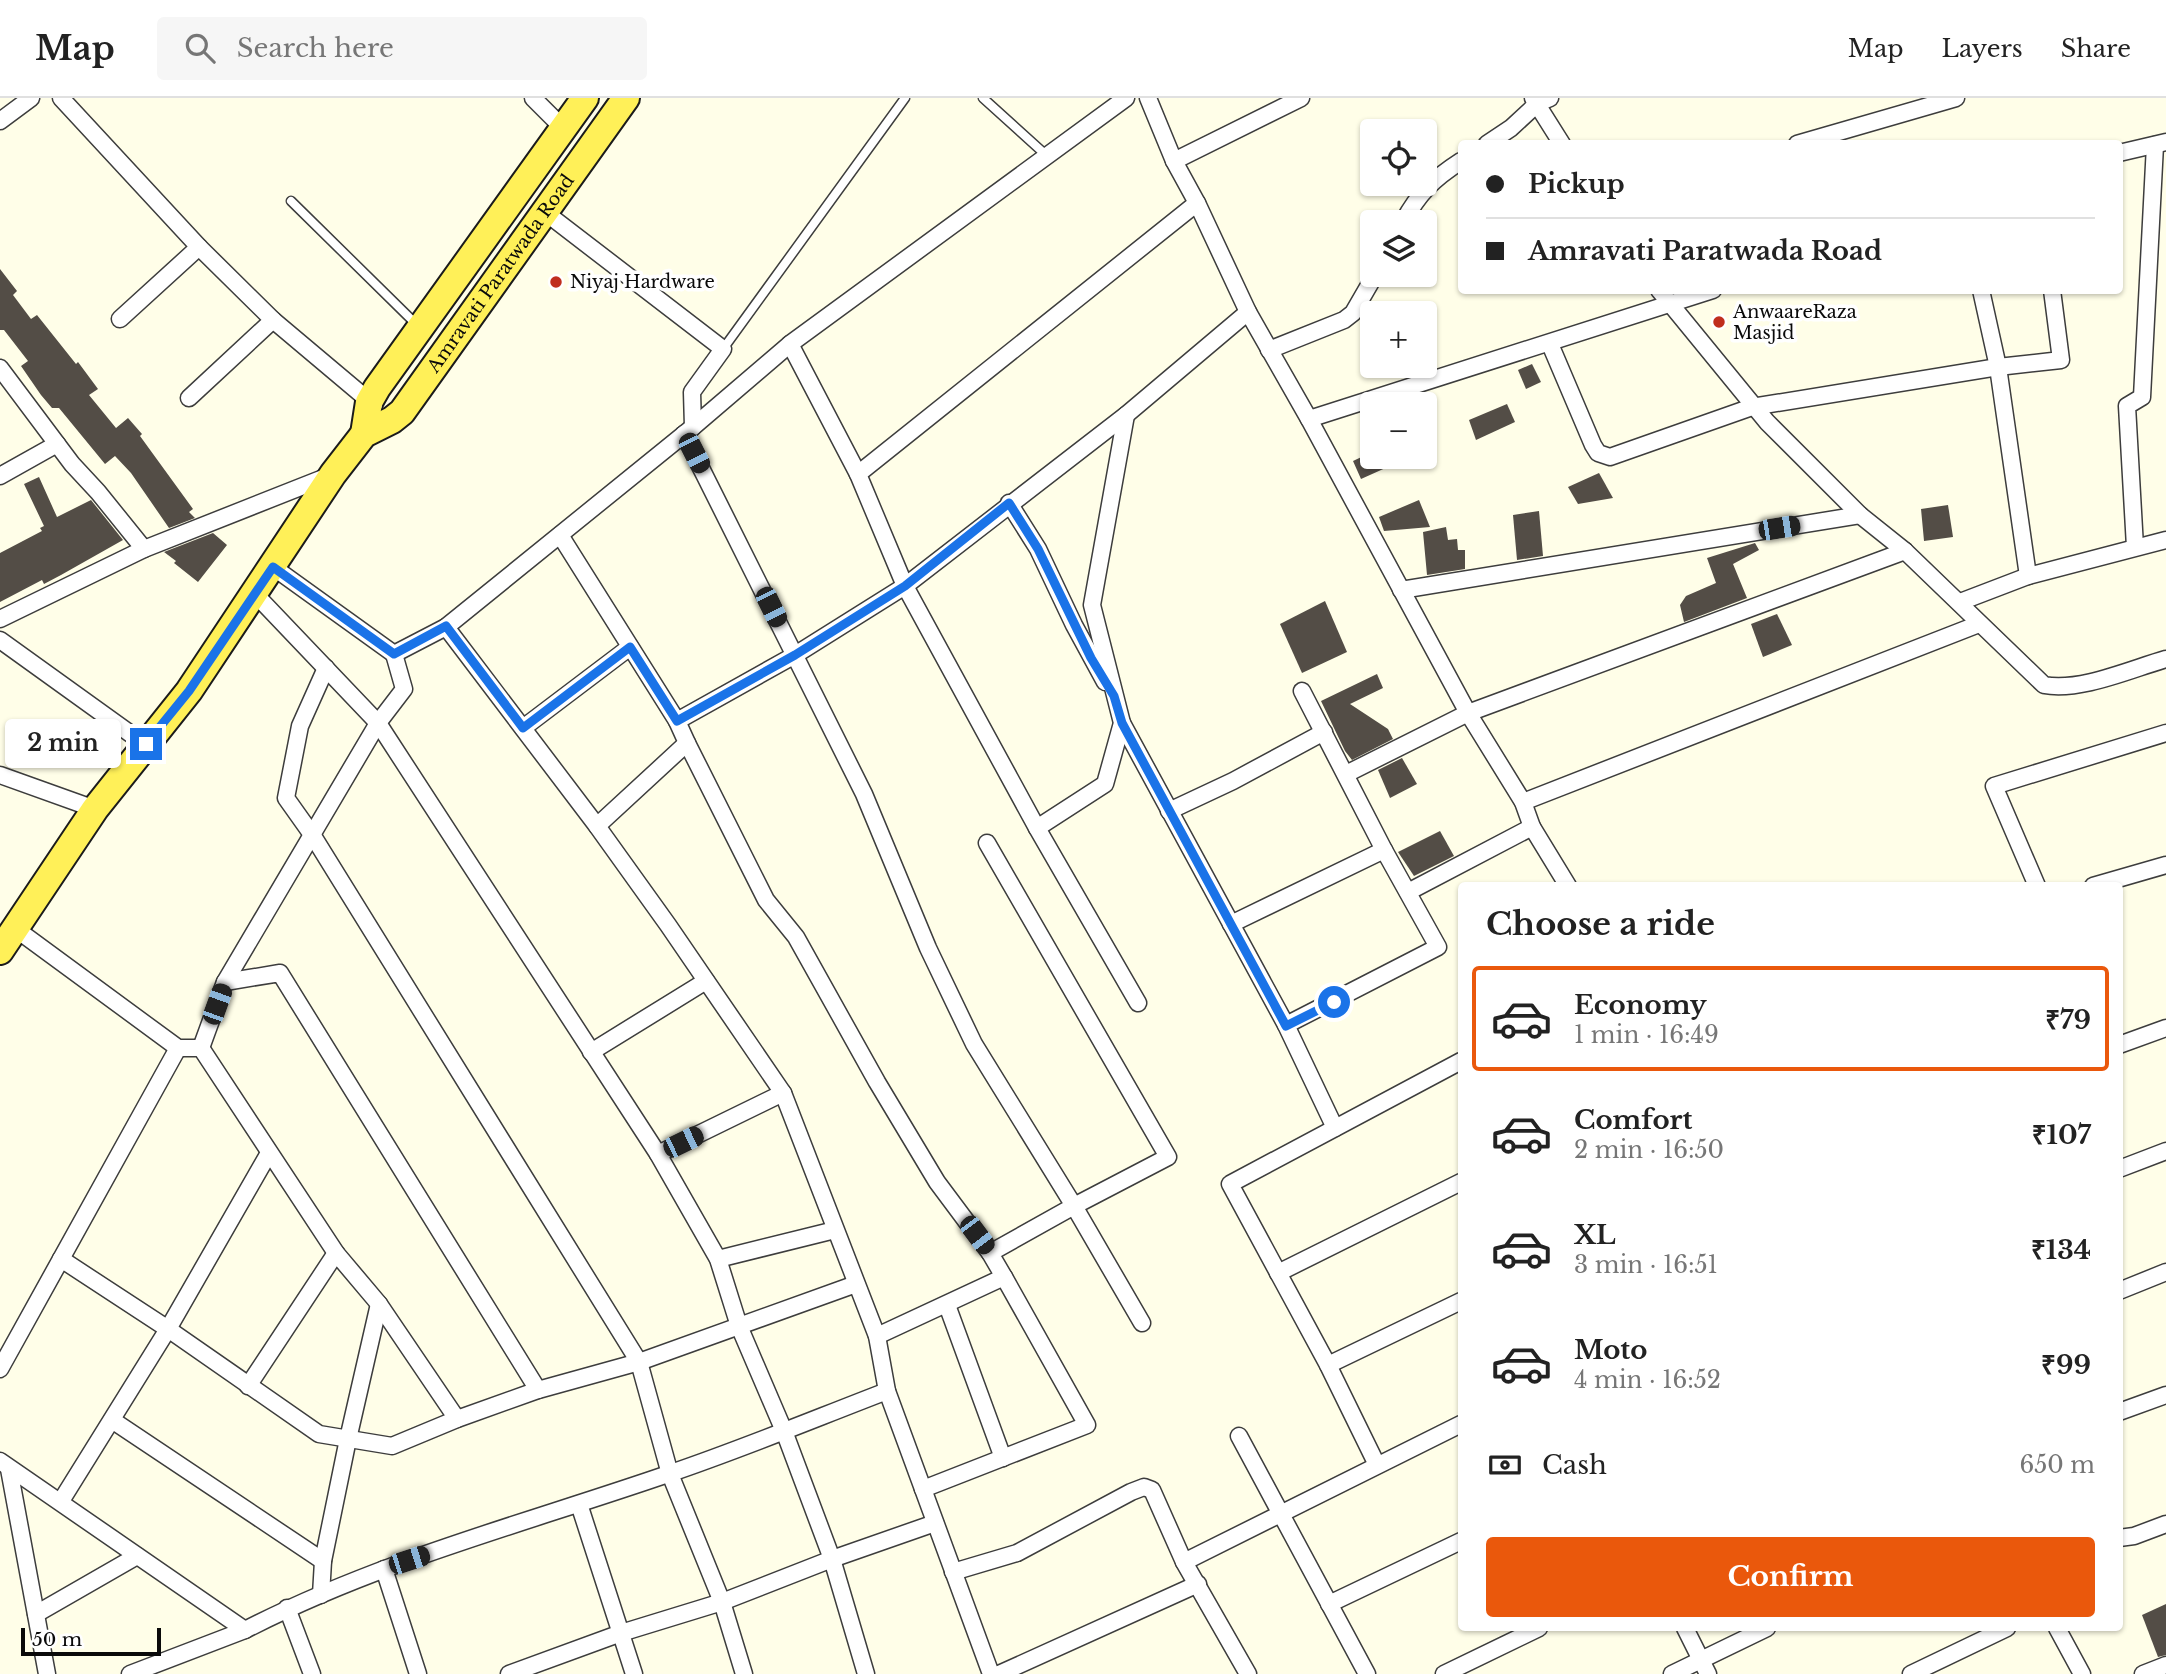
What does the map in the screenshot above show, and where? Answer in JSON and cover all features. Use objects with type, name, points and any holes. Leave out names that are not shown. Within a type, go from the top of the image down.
[{"type":"main road","name":"Amravati Paratwada Road","points":[[364,435],[369,401],[518,188],[585,98]]},
{"type":"main road","name":"Amravati Paratwada Road","points":[[0,951],[95,809],[189,691],[333,474],[364,435],[392,421],[402,412],[626,98]]},
{"type":"street","points":[[0,121],[31,98]]},
{"type":"street","points":[[61,98],[199,247],[274,320],[392,421]]},
{"type":"street","points":[[533,98],[564,129]]},
{"type":"street","points":[[394,654],[446,626],[689,431],[790,344],[1126,98]]},
{"type":"street","points":[[1149,98],[1174,161],[1248,312],[1310,419],[1468,713],[1523,802],[1532,827],[1565,882]]},
{"type":"street","points":[[1174,161],[1301,98]]},
{"type":"street","points":[[1811,140],[1956,98]]},
{"type":"street","points":[[1493,140],[1511,128],[1540,100],[1560,140]]},
{"type":"street","points":[[2123,152],[2160,144],[2142,397],[2127,406],[2135,547]]},
{"type":"street","points":[[1410,210],[1428,185],[1458,163]]},
{"type":"street","points":[[858,474],[1196,203]]},
{"type":"street","points":[[546,213],[723,349],[692,392],[689,431],[864,794],[928,948],[974,1044],[1074,1206],[1142,1323]]},
{"type":"street","points":[[120,319],[199,247]]},
{"type":"street","points":[[1269,351],[1344,320],[1353,313],[1368,287]]},
{"type":"street","points":[[1663,294],[1752,407],[1860,515],[1905,551],[2044,685],[2057,688],[2084,683],[2166,659]]},
{"type":"street","points":[[1310,419],[1701,294]]},
{"type":"street","points":[[1982,294],[1998,367],[2028,576]]},
{"type":"street","points":[[1550,344],[1593,445],[1598,453],[1609,457],[1752,407],[2061,359],[2053,294]]},
{"type":"street","points":[[677,721],[795,655],[905,586],[1126,415],[1248,312]]},
{"type":"street","points":[[189,398],[274,320]]},
{"type":"street","points":[[790,344],[858,474],[905,586],[1037,828],[1138,1003]]},
{"type":"street","points":[[0,368],[57,444],[144,549]]},
{"type":"street","points":[[1126,415],[1092,606],[1114,696],[1122,723],[1286,1026],[1335,1128]]},
{"type":"street","points":[[0,476],[57,444]]},
{"type":"street","points":[[0,618],[144,549],[333,474]]},
{"type":"street","points":[[1009,503],[1038,549],[1085,647],[1114,696]]},
{"type":"street","points":[[1401,590],[1860,515]]},
{"type":"street","points":[[560,536],[677,721],[766,900],[796,937],[877,1082],[937,1182],[990,1252],[1087,1425],[923,1489]]},
{"type":"street","points":[[1960,602],[2028,576],[2166,540]]},
{"type":"street","points":[[1346,774],[1468,713],[1905,551]]},
{"type":"street","points":[[201,1048],[225,982],[378,723],[404,689],[394,654],[273,567]]},
{"type":"street","points":[[255,594],[378,723],[657,1154],[718,1259],[739,1326],[784,1431],[832,1559],[866,1674]]},
{"type":"street","points":[[1523,802],[1979,624]]},
{"type":"street","points":[[446,626],[597,826],[783,1093],[877,1336],[887,1391],[991,1674]]},
{"type":"street","points":[[0,640],[146,744]]},
{"type":"street","points":[[523,728],[630,647]]},
{"type":"street","points":[[326,668],[300,726],[286,798],[313,836],[639,1362],[670,1474],[722,1602],[744,1674]]},
{"type":"street","points":[[1286,1026],[1438,947],[1384,850],[1302,691]]},
{"type":"street","points":[[1037,828],[1105,785],[1122,723]]},
{"type":"street","points":[[1169,811],[1233,781],[1324,732]]},
{"type":"street","points":[[2035,882],[1994,786],[2166,733]]},
{"type":"street","points":[[597,826],[687,743]]},
{"type":"street","points":[[0,775],[95,809]]},
{"type":"street","points":[[1408,891],[1532,827]]},
{"type":"street","points":[[987,843],[1168,1157],[990,1252]]},
{"type":"street","points":[[1231,924],[1384,850]]},
{"type":"street","points":[[2107,882],[2166,865]]},
{"type":"street","points":[[16,929],[178,1048],[201,1048]]},
{"type":"street","points":[[225,982],[280,973],[537,1390]]},
{"type":"street","points":[[591,1052],[706,981]]},
{"type":"street","points":[[2123,1044],[2166,1028]]},
{"type":"street","points":[[0,1369],[178,1048]]},
{"type":"street","points":[[201,1048],[336,1253],[379,1304],[457,1419]]},
{"type":"street","points":[[1377,1465],[1328,1365],[1230,1184],[1458,1062]]},
{"type":"street","points":[[657,1154],[783,1093]]},
{"type":"street","points":[[2123,1167],[2166,1151]]},
{"type":"street","points":[[61,1501],[168,1329],[269,1153]]},
{"type":"street","points":[[1278,1273],[1458,1183]]},
{"type":"street","points":[[718,1259],[835,1230]]},
{"type":"street","points":[[248,1386],[336,1253]]},
{"type":"street","points":[[61,1259],[168,1329],[319,1434],[392,1446],[537,1390],[639,1362],[856,1284]]},
{"type":"street","points":[[2123,1289],[2166,1272]]},
{"type":"street","points":[[877,1336],[947,1306],[1004,1277]]},
{"type":"street","points":[[1328,1365],[1458,1302]]},
{"type":"street","points":[[321,1595],[323,1560],[379,1304]]},
{"type":"street","points":[[947,1306],[1003,1458]]},
{"type":"street","points":[[130,1674],[245,1630],[287,1608],[384,1569],[670,1474],[887,1391]]},
{"type":"street","points":[[2123,1411],[2166,1395]]},
{"type":"street","points":[[111,1420],[323,1560]]},
{"type":"street","points":[[1184,1562],[1458,1425]]},
{"type":"street","points":[[1239,1436],[1367,1674]]},
{"type":"street","points":[[4,1465],[61,1501],[245,1630]]},
{"type":"street","points":[[4,1465],[47,1674]]},
{"type":"street","points":[[953,1572],[1017,1553],[1144,1487],[1152,1490],[1184,1562],[1245,1673]]},
{"type":"street","points":[[579,1504],[635,1674]]},
{"type":"street","points":[[509,1674],[621,1633],[722,1602],[935,1523]]},
{"type":"street","points":[[2123,1537],[2166,1524]]},
{"type":"street","points":[[1329,1604],[1458,1542]]},
{"type":"street","points":[[36,1614],[136,1556]]},
{"type":"street","points":[[384,1569],[418,1674]]},
{"type":"street","points":[[999,1674],[1198,1584]]},
{"type":"street","points":[[287,1608],[312,1674]]},
{"type":"street","points":[[1444,1674],[1533,1631]]},
{"type":"street","points":[[1687,1631],[1705,1667]]},
{"type":"street","points":[[1672,1674],[1705,1667],[1762,1631]]},
{"type":"street","points":[[1911,1674],[2001,1631]]},
{"type":"street","points":[[2059,1631],[2082,1674]]},
{"type":"street","points":[[2143,1674],[2166,1665]]},
{"type":"lane","points":[[723,349],[905,98]]},
{"type":"lane","points":[[983,98],[1046,155]]},
{"type":"lane","points":[[291,201],[420,328]]},
{"type":"building","points":[[0,269],[17,291],[13,295],[31,319],[37,315],[98,389],[89,395],[116,428],[128,418],[142,434],[140,436],[193,509],[189,512],[195,518],[169,528],[131,473],[115,456],[105,464],[59,408],[52,408],[41,395],[21,366],[28,361],[4,330],[0,330]]},
{"type":"building","points":[[1532,364],[1541,382],[1526,389],[1518,370]]},
{"type":"building","points":[[1507,404],[1515,422],[1476,440],[1469,420]]},
{"type":"building","points":[[1360,458],[1360,469],[1383,469],[1361,479],[1353,461]]},
{"type":"building","points":[[1599,473],[1613,498],[1578,504],[1568,487]]},
{"type":"building","points":[[39,477],[57,517],[91,500],[123,540],[44,584],[42,580],[0,602],[0,553],[42,531],[40,528],[44,526],[24,484]]},
{"type":"building","points":[[1419,500],[1430,527],[1384,531],[1379,517]]},
{"type":"building","points":[[1948,505],[1953,537],[1924,541],[1921,509]]},
{"type":"building","points":[[1539,511],[1543,556],[1517,560],[1513,515]]},
{"type":"building","points":[[1446,527],[1448,540],[1457,539],[1458,550],[1465,550],[1465,569],[1427,575],[1423,532]]},
{"type":"building","points":[[213,533],[227,545],[198,582],[164,552]]},
{"type":"building","points":[[1755,543],[1759,550],[1733,564],[1747,598],[1684,622],[1680,605],[1686,596],[1716,583],[1707,558]]},
{"type":"building","points":[[1325,601],[1347,652],[1302,673],[1280,624]]},
{"type":"building","points":[[1777,614],[1792,645],[1763,657],[1751,624]]},
{"type":"building","points":[[1377,674],[1383,688],[1350,704],[1388,729],[1393,739],[1352,760],[1321,701]]},
{"type":"building","points":[[1402,758],[1417,784],[1390,798],[1378,770]]},
{"type":"building","points":[[1440,831],[1454,856],[1414,876],[1398,852]]},
{"type":"building","points":[[2166,1604],[2166,1655],[2158,1657],[2142,1615]]},
{"type":"place","name":"Niyaj Hardware","points":[[556,282]]},
{"type":"place","name":"AnwaareRaza Masjid","points":[[1719,322]]},
{"type":"route","points":[[146,744],[189,691],[273,567],[394,654],[446,626],[523,728],[630,647],[677,721],[795,655],[905,586],[1009,503],[1038,549],[1091,658],[1114,696],[1122,723],[1286,1026],[1334,1002]]}]
